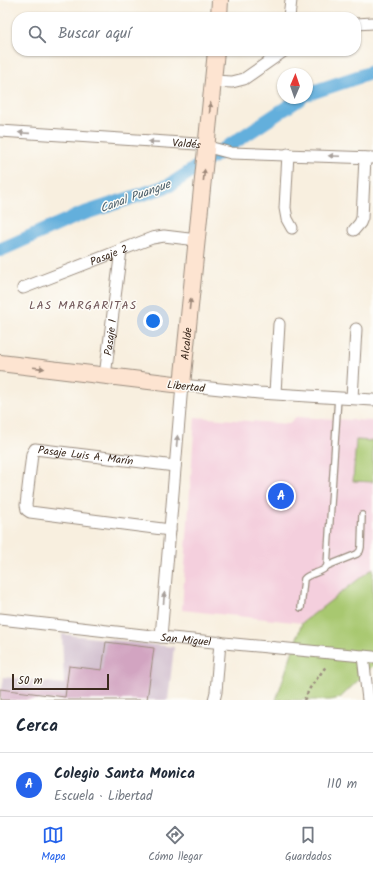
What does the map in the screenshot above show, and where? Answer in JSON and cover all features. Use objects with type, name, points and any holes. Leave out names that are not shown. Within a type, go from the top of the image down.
[{"type":"street","points":[[219,12],[220,0]]},
{"type":"street","points":[[289,12],[290,0]]},
{"type":"street","points":[[361,24],[373,23]]},
{"type":"street","name":"Alcalde","points":[[161,637],[182,385],[216,56]]},
{"type":"street","points":[[213,81],[232,82],[244,79],[277,56]]},
{"type":"street","name":"Valdés","points":[[0,131],[197,144],[231,153],[369,158]]},
{"type":"street","points":[[288,154],[285,208],[287,219],[292,228]]},
{"type":"street","points":[[354,230],[362,218],[369,158]]},
{"type":"street","name":"Pasaje 2","points":[[23,288],[157,237],[197,240]]},
{"type":"street","name":"Pasaje 1","points":[[105,376],[121,250]]},
{"type":"street","points":[[274,394],[279,324]]},
{"type":"street","points":[[352,398],[356,328]]},
{"type":"street","name":"Libertad","points":[[0,363],[182,385],[274,394],[373,400]]},
{"type":"street","name":"Pasaje Luis A. Marín","points":[[170,530],[30,512],[27,510],[26,505],[32,454],[35,450],[175,466]]},
{"type":"street","name":"San Miguel","points":[[0,619],[161,637],[368,657]]},
{"type":"street","points":[[214,700],[220,642]]},
{"type":"street","points":[[368,657],[368,700]]},
{"type":"lane","points":[[328,566],[338,397]]},
{"type":"lane","points":[[301,608],[304,579],[325,569],[328,566],[357,554],[360,551],[362,515]]},
{"type":"path","points":[[304,700],[310,688],[327,665]]},
{"type":"shaded area","points":[[195,417],[288,424],[296,417],[373,421],[373,568],[302,623],[182,610]]},
{"type":"shaded area","points":[[62,634],[174,647],[168,700],[0,700],[4,677],[64,684]]},
{"type":"green space","points":[[356,440],[373,441],[373,482],[353,481]]},
{"type":"green space","points":[[373,568],[373,666],[340,698],[330,700],[276,700],[302,623]]},
{"type":"building","points":[[106,642],[154,648],[147,700],[0,700],[0,689],[65,697],[69,666],[102,670]]},
{"type":"waterway","name":"Canal Puangue","points":[[313,92],[373,72]]},
{"type":"waterway","name":"Canal Puangue","points":[[0,250],[79,215],[170,185],[292,104]]},
{"type":"place","name":"Colegio Santa Monica","points":[[281,496]]},
{"type":"district","name":"LAS MARGARITAS","points":[[83,305]]}]
